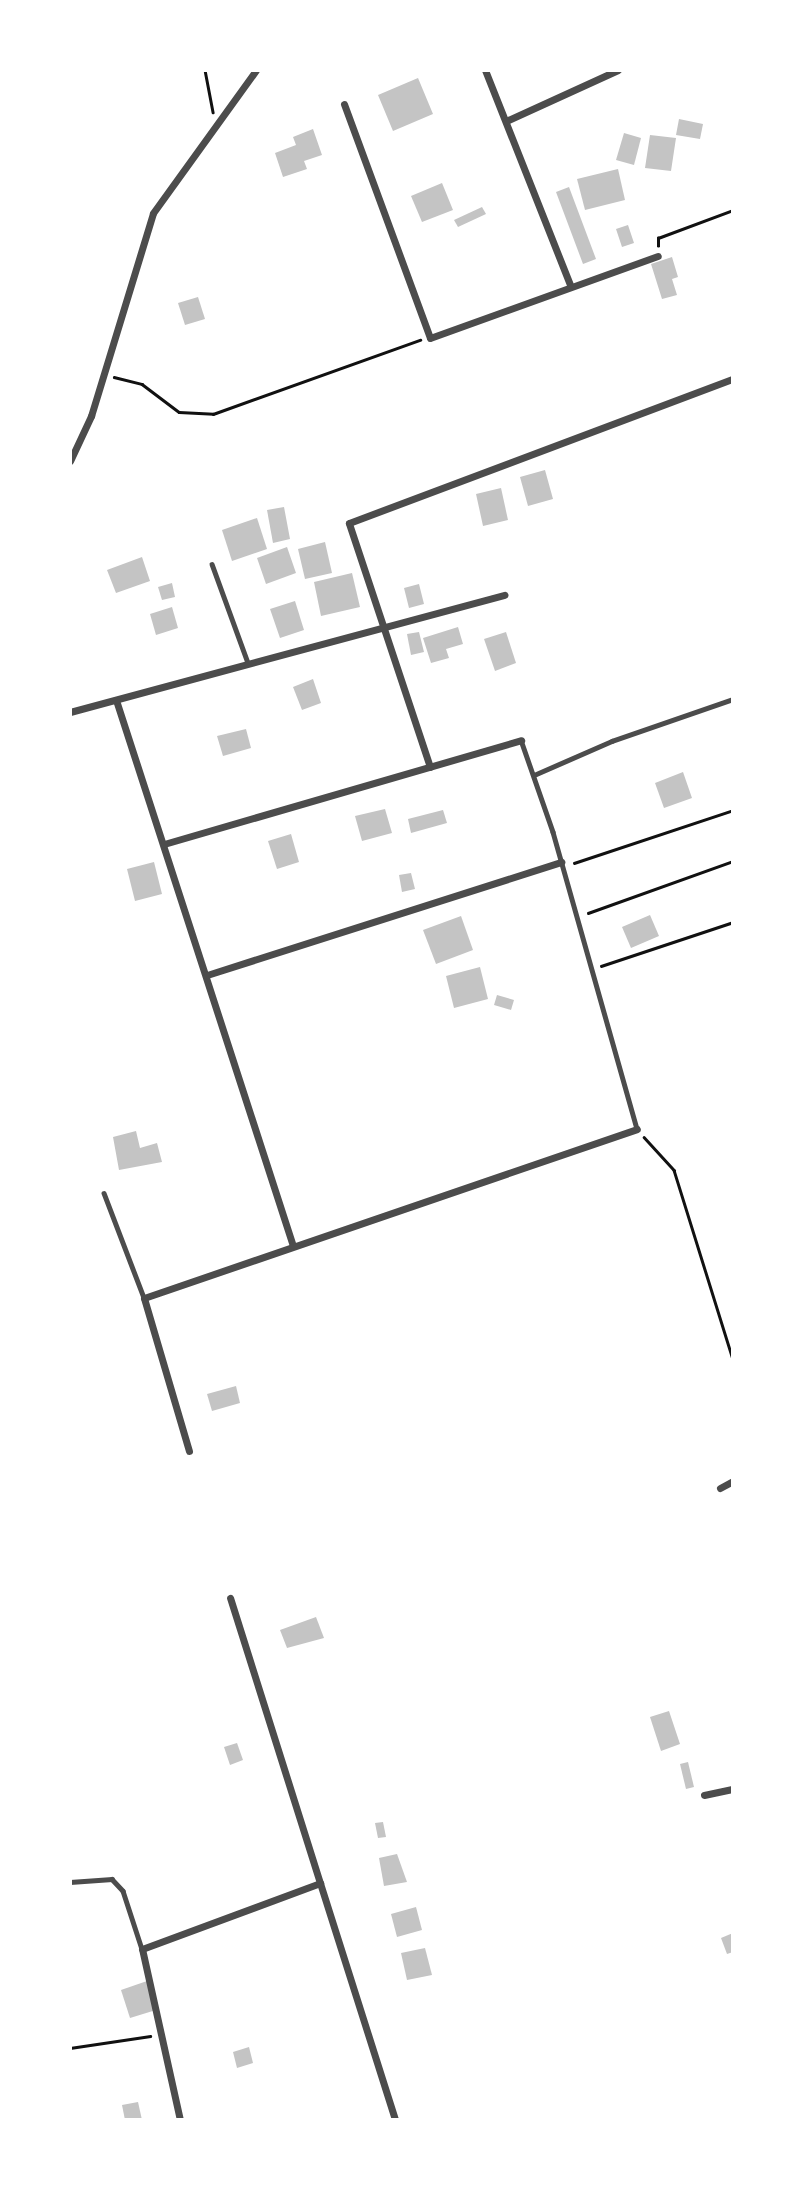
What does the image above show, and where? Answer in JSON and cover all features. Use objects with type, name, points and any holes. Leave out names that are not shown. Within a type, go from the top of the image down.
[{"type":"street","points":[[70,461],[103,376],[153,213],[256,70]]},
{"type":"street","points":[[485,70],[571,287]]},
{"type":"street","points":[[506,121],[618,70]]},
{"type":"street","points":[[344,104],[430,338],[657,256]]},
{"type":"street","points":[[430,767],[349,523],[733,379]]},
{"type":"street","points":[[70,712],[505,596]]},
{"type":"street","points":[[116,700],[293,1246]]},
{"type":"street","points":[[163,844],[521,740]]},
{"type":"street","points":[[207,975],[562,864]]},
{"type":"street","points":[[189,1451],[144,1298],[637,1129]]},
{"type":"street","points":[[720,1488],[733,1481]]},
{"type":"street","points":[[230,1598],[396,2120]]},
{"type":"street","points":[[704,1795],[733,1789]]},
{"type":"street","points":[[180,2120],[142,1949],[320,1883]]},
{"type":"lane","points":[[212,564],[248,664]]},
{"type":"lane","points":[[534,775],[733,699]]},
{"type":"lane","points":[[521,740],[562,864],[637,1129]]},
{"type":"lane","points":[[104,1194],[144,1298]]},
{"type":"lane","points":[[70,1882],[112,1879],[123,1891],[142,1949]]},
{"type":"path","points":[[205,70],[215,126]]},
{"type":"path","points":[[657,256],[658,238],[733,209]]},
{"type":"path","points":[[103,376],[142,384],[179,412],[213,414],[430,338]]},
{"type":"path","points":[[562,864],[733,810]]},
{"type":"path","points":[[576,917],[733,862]]},
{"type":"path","points":[[591,970],[733,922]]},
{"type":"path","points":[[637,1129],[674,1170],[733,1359]]},
{"type":"path","points":[[70,2048],[162,2034]]},
{"type":"building","points":[[418,78],[433,114],[393,131],[378,95]]},
{"type":"building","points":[[679,119],[703,124],[700,139],[676,135]]},
{"type":"building","points":[[313,129],[322,155],[304,161],[307,169],[283,177],[275,153],[296,145],[293,137]]},
{"type":"building","points":[[624,133],[641,138],[634,165],[616,160]]},
{"type":"building","points":[[650,135],[676,138],[671,171],[645,168]]},
{"type":"building","points":[[618,169],[625,200],[585,210],[577,179]]},
{"type":"building","points":[[442,183],[453,210],[422,222],[411,196]]},
{"type":"building","points":[[569,187],[596,259],[583,264],[556,192]]},
{"type":"building","points":[[482,207],[486,214],[458,227],[454,220]]},
{"type":"building","points":[[628,225],[634,243],[622,247],[616,229]]},
{"type":"building","points":[[672,257],[678,277],[672,279],[677,295],[662,299],[651,264]]},
{"type":"building","points":[[198,297],[205,319],[185,325],[178,303]]},
{"type":"building","points":[[545,470],[553,499],[528,506],[520,477]]},
{"type":"building","points":[[501,488],[508,520],[483,526],[476,494]]},
{"type":"building","points":[[284,507],[290,539],[273,543],[267,510]]},
{"type":"building","points":[[257,518],[267,549],[232,561],[222,530]]},
{"type":"building","points":[[325,542],[332,573],[305,579],[298,549]]},
{"type":"building","points":[[287,547],[296,573],[266,584],[257,558]]},
{"type":"building","points":[[142,557],[150,581],[116,593],[107,570]]},
{"type":"building","points":[[352,573],[360,607],[321,616],[314,582]]},
{"type":"building","points":[[172,583],[175,597],[162,600],[158,587]]},
{"type":"building","points":[[419,584],[424,604],[409,608],[404,588]]},
{"type":"building","points":[[295,601],[304,630],[280,638],[270,609]]},
{"type":"building","points":[[172,607],[178,628],[156,635],[150,614]]},
{"type":"building","points":[[458,627],[463,644],[446,649],[449,658],[431,663],[423,638]]},
{"type":"building","points":[[419,632],[424,652],[411,655],[407,634]]},
{"type":"building","points":[[506,632],[516,663],[495,671],[484,639]]},
{"type":"building","points":[[313,679],[321,703],[302,710],[293,687]]},
{"type":"building","points":[[246,729],[251,748],[223,756],[217,736]]},
{"type":"building","points":[[683,772],[692,798],[664,808],[655,783]]},
{"type":"building","points":[[385,809],[392,833],[362,841],[355,816]]},
{"type":"building","points":[[443,810],[447,823],[411,833],[408,819]]},
{"type":"building","points":[[291,834],[299,862],[277,869],[268,841]]},
{"type":"building","points":[[154,862],[162,894],[135,901],[127,869]]},
{"type":"building","points":[[411,873],[415,889],[402,892],[399,875]]},
{"type":"building","points":[[650,915],[659,936],[631,948],[622,927]]},
{"type":"building","points":[[461,916],[473,950],[436,964],[423,930]]},
{"type":"building","points":[[480,967],[488,999],[454,1008],[446,976]]},
{"type":"building","points":[[497,995],[514,1000],[511,1010],[494,1005]]},
{"type":"building","points":[[136,1131],[140,1148],[157,1143],[162,1162],[119,1170],[113,1137]]},
{"type":"building","points":[[236,1386],[240,1403],[212,1411],[207,1394]]},
{"type":"building","points":[[316,1617],[324,1638],[287,1648],[280,1630]]},
{"type":"building","points":[[669,1711],[680,1744],[661,1751],[650,1717]]},
{"type":"building","points":[[237,1743],[243,1760],[230,1765],[224,1747]]},
{"type":"building","points":[[688,1762],[694,1787],[686,1789],[680,1764]]},
{"type":"building","points":[[383,1822],[386,1837],[378,1838],[375,1823]]},
{"type":"building","points":[[397,1854],[407,1882],[384,1886],[379,1858]]},
{"type":"building","points":[[416,1907],[422,1930],[397,1937],[391,1914]]},
{"type":"building","points":[[733,1933],[733,1952],[727,1954],[721,1938]]},
{"type":"building","points":[[425,1948],[432,1975],[407,1980],[401,1953]]},
{"type":"building","points":[[147,1981],[156,2010],[130,2018],[121,1990]]},
{"type":"building","points":[[249,2047],[253,2063],[237,2068],[233,2052]]},
{"type":"building","points":[[138,2102],[142,2120],[125,2120],[122,2105]]}]
